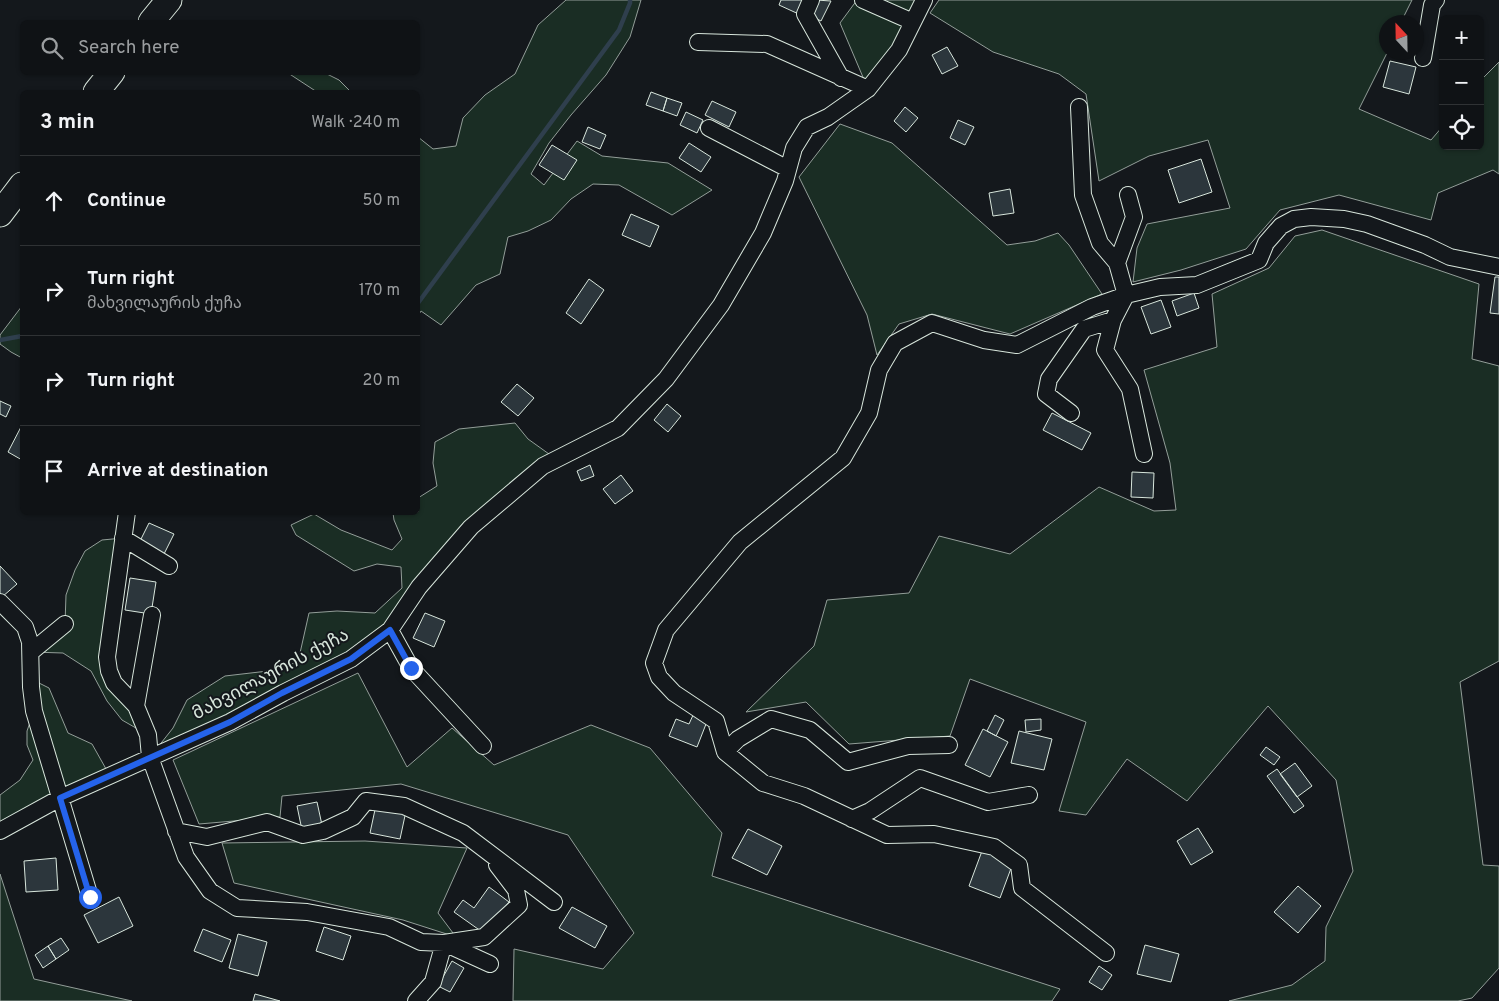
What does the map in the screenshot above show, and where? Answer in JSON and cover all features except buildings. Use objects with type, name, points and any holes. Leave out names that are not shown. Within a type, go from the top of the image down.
[{"type":"highway","points":[[154,20],[169,0]]},
{"type":"highway","points":[[98,90],[110,75]]},
{"type":"highway","points":[[0,214],[20,188]]},
{"type":"street","points":[[811,0],[805,14],[841,78]]},
{"type":"street","points":[[863,0],[913,22]]},
{"type":"street","name":"მახვილაურის ქუჩა","points":[[0,832],[60,798],[230,722],[282,693],[351,659],[390,630],[419,587],[471,527],[544,466],[618,428],[666,379],[720,305],[763,233],[788,169],[794,148],[807,128],[828,117],[868,89],[899,50],[924,0]]},
{"type":"street","points":[[1424,52],[1432,5],[1436,0]]},
{"type":"street","points":[[698,42],[767,44],[868,89]]},
{"type":"street","points":[[1079,107],[1083,195],[1100,243],[1118,263],[1126,296],[1113,320],[1105,350],[1130,389],[1144,454]]},
{"type":"street","points":[[709,128],[788,169]]},
{"type":"street","points":[[1118,263],[1134,217],[1128,195]]},
{"type":"street","points":[[1106,952],[1022,888],[1019,865],[994,847],[934,834],[887,835],[804,796],[763,783],[725,752],[716,721],[674,693],[659,676],[654,663],[666,630],[740,542],[843,458],[869,413],[879,370],[895,343],[932,323],[984,340],[1017,345],[1092,307],[1160,287],[1197,284],[1259,260],[1266,243],[1281,226],[1294,219],[1312,217],[1344,219],[1367,224],[1425,245],[1450,257],[1499,267]]},
{"type":"street","points":[[1071,413],[1046,394],[1049,379],[1084,329],[1113,320]]},
{"type":"street","points":[[127,515],[107,657],[109,671],[114,683],[136,706],[148,735],[150,757],[186,857],[210,891],[237,908],[307,912],[354,920],[389,927],[421,942],[444,943],[484,937],[519,905],[516,890],[485,849]]},
{"type":"street","points":[[123,538],[169,566]]},
{"type":"street","points":[[0,602],[25,627],[30,642],[31,687],[34,712],[90,897]]},
{"type":"street","points":[[136,706],[152,615]]},
{"type":"street","points":[[31,652],[65,624]]},
{"type":"street","points":[[390,630],[411,668],[483,746]]},
{"type":"street","points":[[725,752],[738,739],[772,719],[810,730],[848,762],[908,746],[949,745]]},
{"type":"street","points":[[852,819],[870,811],[920,778],[988,802],[1029,795]]},
{"type":"street","points":[[176,831],[207,837],[267,822],[303,835],[323,832],[353,817],[366,801],[404,806],[463,833],[554,902]]},
{"type":"street","points":[[444,943],[490,964]]},
{"type":"street","points":[[416,1001],[433,982],[444,943]]},
{"type":"green space","points":[[566,0],[641,0],[630,37],[606,75],[549,143],[531,174],[544,185],[577,141],[602,156],[668,163],[712,190],[672,215],[619,185],[593,184],[571,199],[551,220],[528,231],[508,237],[500,274],[476,285],[441,325],[421,311],[420,313],[420,139],[433,149],[456,146],[463,118],[485,95],[515,74],[538,25]]},
{"type":"green space","points":[[857,0],[924,0],[868,89],[840,23]]},
{"type":"green space","points":[[939,0],[1412,0],[1404,15],[1379,15],[1379,60],[1384,60],[1359,109],[1431,140],[1439,131],[1439,150],[1484,150],[1484,77],[1499,62],[1499,174],[1493,170],[1438,193],[1431,220],[1339,195],[1280,210],[1246,249],[1181,270],[1133,282],[1137,248],[1147,224],[1230,208],[1208,140],[1149,156],[1099,181],[1086,94],[1059,74],[993,52],[930,13]]},
{"type":"green space","points":[[291,75],[329,75],[339,80],[349,90],[314,90]]},
{"type":"green space","points":[[840,124],[892,143],[1007,245],[1035,241],[1058,233],[1069,245],[1102,294],[1010,334],[932,314],[899,324],[877,355],[867,315],[799,177]]},
{"type":"green space","points":[[1322,230],[1479,284],[1472,359],[1499,366],[1499,661],[1460,682],[1483,865],[1499,866],[1499,968],[1472,998],[1458,1001],[1229,1001],[1292,985],[1325,961],[1326,927],[1353,871],[1336,780],[1268,706],[1187,801],[1127,759],[1086,815],[1059,811],[1086,722],[970,679],[950,736],[849,744],[806,702],[746,712],[814,646],[827,600],[909,593],[939,536],[1010,554],[1099,487],[1154,511],[1176,510],[1170,463],[1144,370],[1217,347],[1212,294],[1269,268],[1295,236]]},
{"type":"green space","points":[[20,309],[20,357],[0,344],[0,335]]},
{"type":"green space","points":[[515,423],[528,439],[556,459],[471,527],[390,630],[150,757],[173,728],[187,700],[225,676],[268,671],[298,662],[309,613],[337,611],[375,613],[402,588],[401,567],[377,564],[354,571],[296,535],[291,525],[316,515],[341,530],[392,550],[402,539],[393,515],[420,515],[420,497],[437,486],[433,463],[435,442],[459,429]]},
{"type":"green space","points":[[123,538],[107,657],[148,735],[122,720],[107,701],[91,671],[63,653],[31,652],[65,624],[66,595],[75,570],[85,551],[102,540]]},
{"type":"green space","points":[[358,673],[407,767],[452,728],[494,765],[591,725],[650,748],[722,833],[712,876],[1060,989],[1052,1001],[513,1001],[514,949],[603,969],[634,933],[568,835],[401,784],[282,796],[280,817],[199,824],[173,760]]},
{"type":"green space","points":[[31,679],[49,688],[68,733],[92,744],[110,776],[0,831],[0,795],[20,780],[33,760],[27,745],[27,731],[34,711]]},
{"type":"green space","points":[[365,841],[467,848],[438,913],[456,937],[403,920],[234,883],[222,843]]},
{"type":"green space","points":[[0,874],[34,979],[132,1001],[0,1001]]},
{"type":"waterway","points":[[420,300],[619,30],[630,0]]},
{"type":"waterway","points":[[0,340],[20,336]]},
{"type":"route","points":[[90,897],[60,798],[230,722],[282,693],[351,659],[390,630],[411,668]]}]
